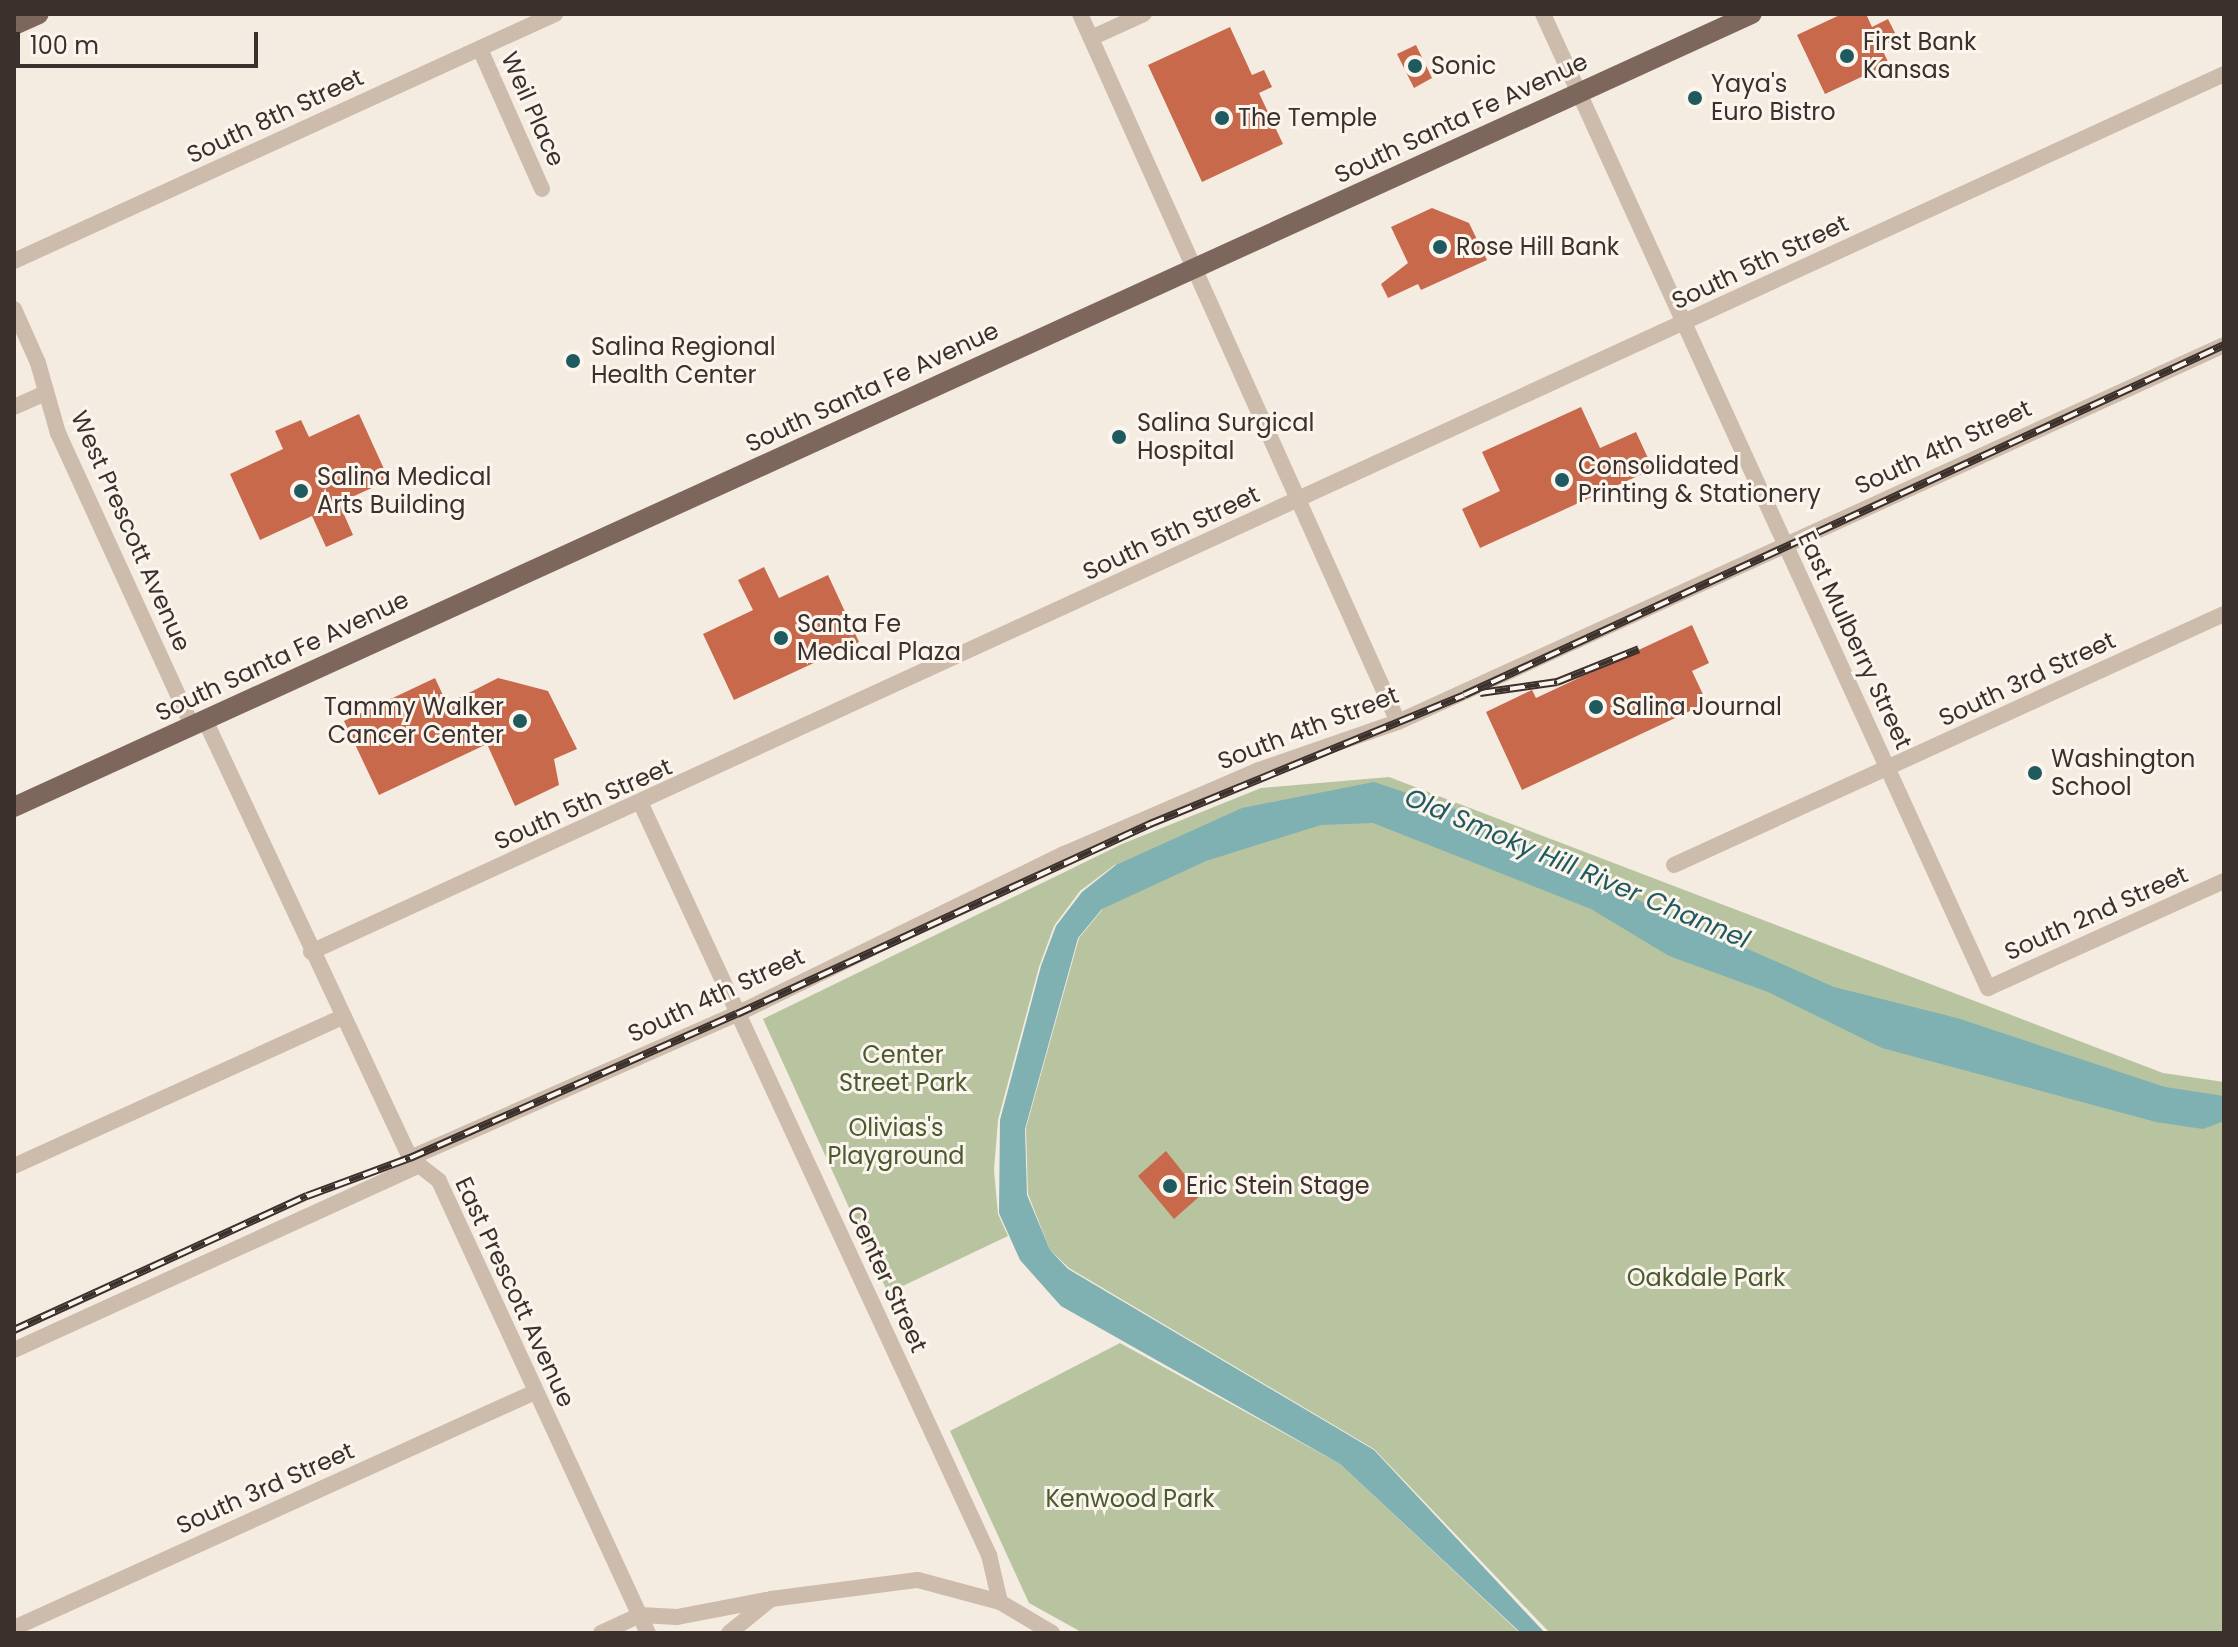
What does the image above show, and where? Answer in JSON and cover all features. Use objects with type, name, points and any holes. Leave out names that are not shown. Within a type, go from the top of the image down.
[{"type":"main road","points":[[14,25],[39,14]]},
{"type":"main road","name":"South Santa Fe Avenue","points":[[14,807],[1752,14]]},
{"type":"street","name":"South 8th Street","points":[[14,261],[555,14]]},
{"type":"street","points":[[1080,14],[1191,270],[1398,722]]},
{"type":"street","points":[[1091,38],[1144,14]]},
{"type":"street","name":"East Mulberry Street","points":[[1543,14],[1988,988]]},
{"type":"street","name":"Weil Place","points":[[480,49],[542,189]]},
{"type":"street","name":"South 5th Street","points":[[311,952],[641,804],[2224,74]]},
{"type":"street","name":"West Prescott Avenue","points":[[14,309],[58,433],[199,723]]},
{"type":"street","name":"South 4th Street","points":[[14,1350],[737,1014],[1064,854],[1259,770],[1398,722],[2224,345]]},
{"type":"street","points":[[14,407],[46,393]]},
{"type":"street","name":"South 3rd Street","points":[[1674,865],[2224,614]]},
{"type":"street","name":"East Prescott Avenue","points":[[199,723],[413,1162],[439,1181],[648,1633]]},
{"type":"street","name":"Center Street","points":[[641,804],[989,1555],[1000,1602]]},
{"type":"street","name":"South 2nd Street","points":[[1988,988],[2224,881]]},
{"type":"street","points":[[14,1166],[342,1017]]},
{"type":"street","name":"South 3rd Street","points":[[14,1628],[535,1392]]},
{"type":"street","points":[[601,1633],[640,1615],[677,1617],[771,1599],[918,1580],[1000,1602],[1052,1633]]},
{"type":"street","points":[[729,1633],[771,1599]]},
{"type":"green space","name":"Oakdale Park","points":[[1389,777],[2163,1073],[2224,1082],[2224,1633],[1550,1633],[1374,1449],[1069,1268],[1050,1250],[1028,1194],[1026,1128],[1079,938],[1102,910],[1116,864],[1080,891],[1054,926],[1039,967],[998,1120],[994,1170],[998,1214],[1008,1236],[888,1293],[763,1019],[1122,844],[1261,788]]},
{"type":"green space","name":"Kenwood Park","points":[[1120,1343],[1340,1464],[1520,1633],[1083,1633],[1029,1603],[950,1431]]},
{"type":"water","name":"Old Smoky Hill River Channel","points":[[1374,782],[1482,818],[1650,906],[1834,987],[1957,1018],[2165,1087],[2224,1096],[2224,1121],[2203,1129],[2156,1122],[1882,1048],[1768,992],[1669,956],[1591,909],[1373,823],[1321,825],[1206,861],[1102,909],[1078,938],[1025,1129],[1027,1195],[1050,1250],[1068,1269],[1374,1450],[1545,1633],[1521,1633],[1340,1464],[1061,1306],[1020,1260],[999,1213],[1000,1120],[1041,966],[1056,926],[1082,892],[1116,865],[1242,808]]},
{"type":"building","name":"First Bank Kansas","points":[[1842,14],[1866,14],[1872,27],[1888,19],[1899,41],[1882,49],[1889,64],[1825,94],[1797,35]]},
{"type":"building","name":"The Temple","points":[[1230,27],[1252,75],[1264,70],[1272,87],[1259,93],[1283,144],[1202,182],[1148,65]]},
{"type":"building","name":"Sonic","points":[[1416,45],[1432,78],[1414,88],[1397,54]]},
{"type":"building","name":"Rose Hill Bank","points":[[1432,208],[1469,223],[1487,260],[1421,290],[1418,284],[1388,298],[1381,284],[1408,263],[1391,227]]},
{"type":"building","name":"Consolidated Printing & Stationery","points":[[1581,407],[1600,448],[1636,432],[1653,469],[1480,548],[1462,509],[1500,491],[1482,452]]},
{"type":"building","name":"Salina Medical Arts Building","points":[[359,414],[389,480],[339,503],[353,535],[326,547],[312,516],[260,540],[230,474],[283,449],[275,431],[301,420],[309,437]]},
{"type":"building","name":"Santa Fe Medical Plaza","points":[[764,567],[779,598],[828,575],[859,642],[734,700],[703,634],[753,610],[738,580]]},
{"type":"building","name":"Salina Journal","points":[[1692,625],[1709,663],[1692,671],[1707,703],[1522,790],[1486,712],[1532,690],[1536,698]]},
{"type":"building","points":[[435,678],[447,704],[498,678],[548,691],[577,749],[554,759],[559,785],[515,806],[487,744],[379,795],[344,721]]},
{"type":"building","name":"Eric Stein Stage","points":[[1166,1151],[1201,1195],[1174,1219],[1138,1176]]},
{"type":"railway","points":[[14,1330],[307,1196],[410,1158],[737,1014],[1150,824],[1464,695],[2224,345]]},
{"type":"railway","points":[[1480,693],[1557,682],[1639,649]]},
{"type":"place","name":"First Bank Kansas","points":[[1847,56]]},
{"type":"place","name":"Sonic","points":[[1415,66]]},
{"type":"place","name":"Yaya's Euro Bistro","points":[[1695,98]]},
{"type":"place","name":"The Temple","points":[[1222,118]]},
{"type":"place","name":"Rose Hill Bank","points":[[1440,247]]},
{"type":"place","name":"Salina Regional Health Center","points":[[573,361]]},
{"type":"place","name":"Salina Surgical Hospital","points":[[1119,437]]},
{"type":"place","name":"Consolidated Printing & Stationery","points":[[1562,480]]},
{"type":"place","name":"Salina Medical Arts Building","points":[[301,491]]},
{"type":"place","name":"Santa Fe Medical Plaza","points":[[781,638]]},
{"type":"place","name":"Salina Journal","points":[[1596,707]]},
{"type":"place","name":"Tammy Walker Cancer Center","points":[[520,721]]},
{"type":"place","name":"Washington School","points":[[2035,773]]},
{"type":"place","name":"Eric Stein Stage","points":[[1170,1186]]},
{"type":"park label","name":"Center Street Park","points":[[903,1069]]},
{"type":"park label","name":"Olivias's Playground","points":[[896,1142]]}]
